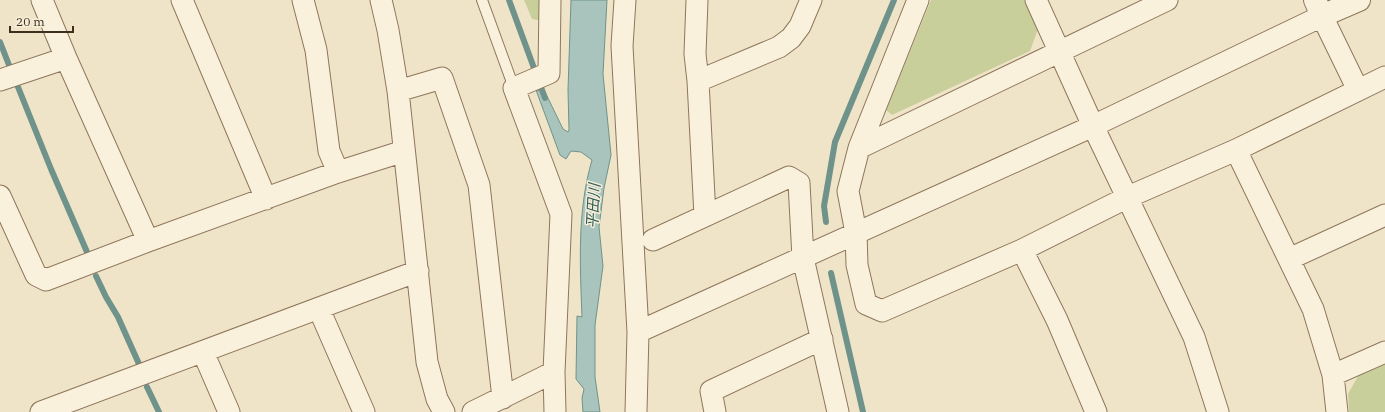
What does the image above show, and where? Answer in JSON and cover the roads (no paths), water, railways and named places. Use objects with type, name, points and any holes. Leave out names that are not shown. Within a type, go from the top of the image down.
[{"type":"street","points":[[42,0],[66,58],[148,241]]},
{"type":"street","points":[[182,0],[266,199]]},
{"type":"street","points":[[303,0],[316,50],[329,151],[338,172]]},
{"type":"street","points":[[381,0],[388,30],[398,91],[427,362],[437,398],[444,412]]},
{"type":"street","points":[[550,0],[549,73],[519,86],[560,214],[554,372],[555,412]]},
{"type":"street","points":[[625,0],[622,46],[638,332],[636,412]]},
{"type":"street","points":[[697,0],[695,54],[698,82],[704,216]]},
{"type":"street","points":[[698,82],[779,47],[792,38],[800,26],[811,0]]},
{"type":"street","points":[[918,0],[859,148],[848,191],[856,233],[857,265],[866,304],[882,311],[1022,250],[1128,197],[1236,150],[1385,77]]},
{"type":"street","points":[[1036,0],[1093,126],[1194,337],[1218,412]]},
{"type":"street","points":[[859,148],[1167,0]]},
{"type":"street","points":[[638,332],[1093,126],[1318,8],[1358,0]]},
{"type":"street","points":[[1318,8],[1358,90]]},
{"type":"street","points":[[0,80],[66,58]]},
{"type":"street","points":[[398,91],[442,78],[479,185],[503,398]]},
{"type":"street","points":[[0,196],[36,275],[46,280],[338,172],[404,150]]},
{"type":"street","points":[[1236,150],[1313,309],[1333,375],[1337,412]]},
{"type":"street","points":[[653,240],[788,177],[799,183],[802,258],[838,412]]},
{"type":"street","points":[[1289,259],[1385,215]]},
{"type":"street","points":[[1022,250],[1057,320],[1096,412]]},
{"type":"street","points":[[42,412],[89,404],[203,352],[418,271]]},
{"type":"street","points":[[319,309],[364,412]]},
{"type":"street","points":[[715,412],[711,391],[822,339]]},
{"type":"street","points":[[203,352],[229,412]]},
{"type":"street","points":[[1333,375],[1385,352]]},
{"type":"street","points":[[473,412],[554,372]]},
{"type":"lane","points":[[482,0],[519,86]]},
{"type":"water","name":"平田川","points":[[571,0],[607,0],[603,74],[611,155],[604,188],[599,227],[603,266],[595,325],[595,377],[600,412],[583,412],[582,398],[584,389],[576,379],[577,316],[582,317],[580,257],[582,218],[587,179],[592,160],[581,152],[571,151],[566,159],[560,155],[536,90],[545,92],[563,129],[568,132]]},
{"type":"waterway","points":[[509,0],[545,98]]},
{"type":"waterway","points":[[826,222],[824,206],[835,142],[894,0]]},
{"type":"waterway","points":[[0,42],[9,65]]},
{"type":"waterway","points":[[18,87],[87,252]]},
{"type":"waterway","points":[[831,273],[863,412]]},
{"type":"waterway","points":[[96,276],[118,317],[139,364]]},
{"type":"waterway","points":[[147,387],[159,412]]}]
